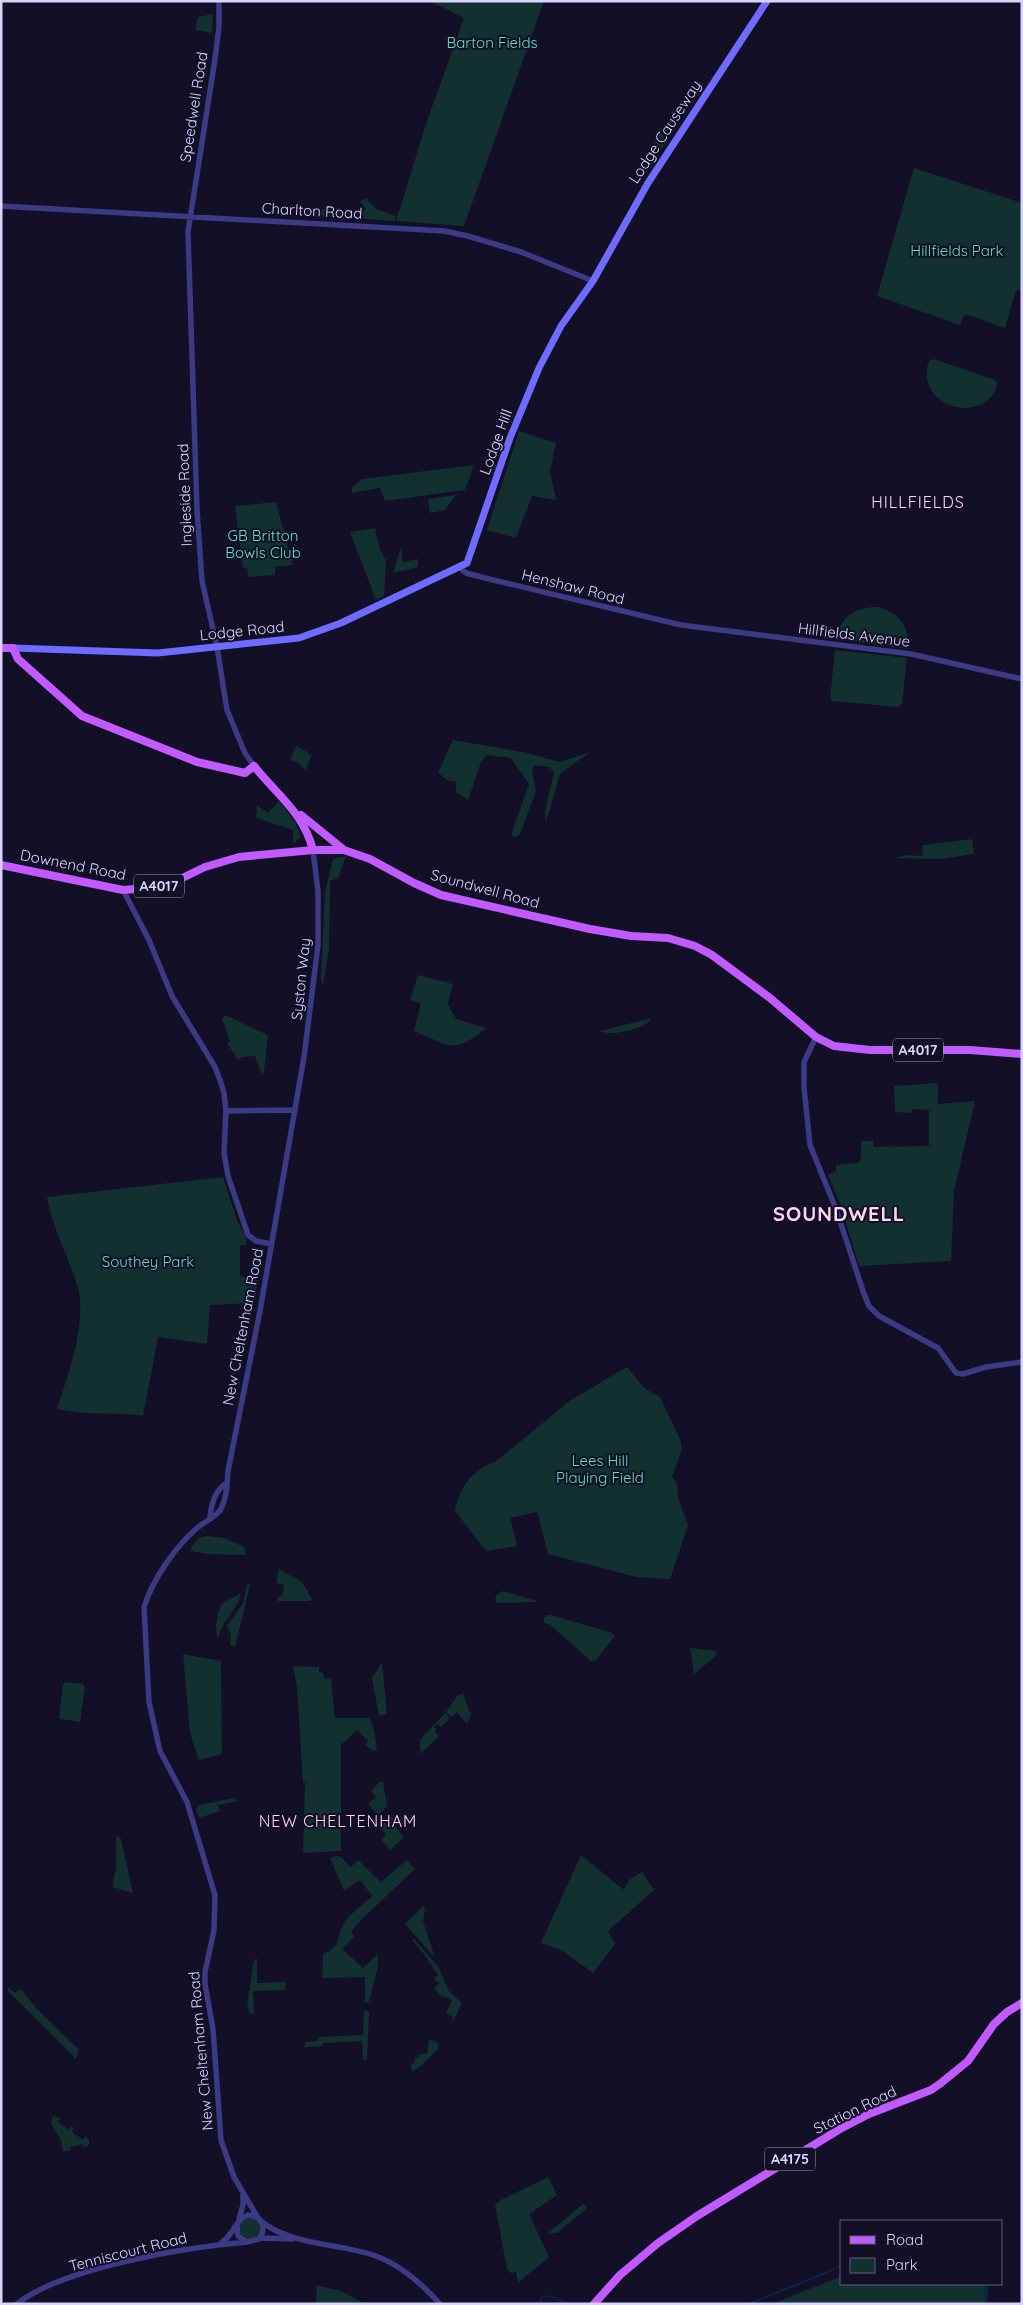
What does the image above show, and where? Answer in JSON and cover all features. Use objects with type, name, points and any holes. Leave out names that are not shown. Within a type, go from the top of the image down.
[{"type":"main road","name":"Lodge Causeway","points":[[561,326],[593,281],[648,183],[767,1]]},
{"type":"main road","name":"Lodge Hill","points":[[460,568],[471,557],[510,438],[538,368],[561,326]]},
{"type":"main road","name":"Lodge Road","points":[[13,648],[158,653],[290,640],[318,632],[460,568]]},
{"type":"main road","points":[[1,648],[13,648],[18,659],[82,716],[197,762],[245,773],[254,766],[292,807],[344,850]]},
{"type":"main road","points":[[292,807],[306,829],[313,850]]},
{"type":"main road","name":"Soundwell Road","points":[[313,850],[344,850],[370,859],[414,883],[441,895],[590,929],[631,936],[668,938],[695,946],[712,955],[770,998],[816,1037],[834,1046],[851,1049],[970,1050],[1022,1054]]},
{"type":"main road","name":"Downend Road","points":[[1,866],[123,890],[149,888],[174,882],[205,867],[239,857],[313,850]]},
{"type":"main road","name":"Station Road","points":[[594,2304],[620,2275],[658,2242],[697,2216],[840,2129],[869,2114],[931,2090],[956,2073],[968,2060],[994,2024],[1007,2012],[1022,2003]]},
{"type":"street","name":"Speedwell Road","points":[[190,216],[215,60],[219,27],[219,1]]},
{"type":"street","name":"Charlton Road","points":[[1,206],[444,231],[521,252],[593,281]]},
{"type":"street","name":"Ingleside Road","points":[[190,216],[188,232],[198,542],[202,581],[217,647],[227,710],[246,753],[254,766]]},
{"type":"street","name":"Henshaw Road","points":[[460,568],[466,573],[485,578],[681,625]]},
{"type":"street","name":"Hillfields Avenue","points":[[681,625],[911,654],[1022,679]]},
{"type":"street","name":"Syston Way","points":[[272,1244],[306,1048],[318,945],[318,891],[313,850]]},
{"type":"street","name":"New Cheltenham Road","points":[[123,890],[181,1012],[215,1067],[224,1093],[226,1111],[224,1152],[228,1176],[241,1217],[251,1240],[272,1244],[229,1462],[227,1494],[220,1511],[187,1538],[168,1562],[148,1595],[144,1607],[150,1706],[160,1751],[187,1802],[215,1894],[214,1930],[205,1972],[205,1984],[213,2030],[221,2140],[234,2177],[260,2220]]},
{"type":"street","points":[[816,1037],[804,1062],[804,1086],[810,1145],[834,1205],[869,1306],[879,1316],[938,1348],[956,1374],[963,1374],[986,1367],[1022,1362]]},
{"type":"street","points":[[226,1111],[295,1110]]},
{"type":"street","points":[[210,1518],[210,1507],[220,1487],[227,1483]]},
{"type":"street","points":[[244,2194],[238,2224],[238,2236],[247,2242],[254,2242],[261,2238],[304,2240]]},
{"type":"street","points":[[220,2244],[231,2235],[238,2224],[248,2215],[260,2220],[273,2230],[304,2240],[385,2260],[411,2276],[440,2304]]},
{"type":"street","points":[[260,2220],[264,2230],[261,2238]]},
{"type":"street","name":"Tenniscourt Road","points":[[17,2304],[27,2296],[94,2270],[220,2244],[247,2242]]},
{"type":"green space","name":"Barton Fields","points":[[429,1],[544,1],[464,226],[396,221],[426,124],[464,18]]},
{"type":"green space","points":[[213,14],[212,33],[195,30],[198,17]]},
{"type":"green space","points":[[660,128],[673,132],[650,165],[648,163]]},
{"type":"green space","name":"Hillfields Park","points":[[914,168],[1022,203],[1022,291],[1016,290],[1005,328],[965,314],[960,325],[877,296]]},
{"type":"green space","points":[[366,198],[376,209],[396,216],[395,221],[301,215],[303,207],[307,209],[366,210],[360,201]]},
{"type":"green space","points":[[934,359],[995,380],[997,382],[994,393],[986,401],[976,406],[964,408],[952,406],[941,400],[932,391],[927,378],[928,364],[930,360]]},
{"type":"green space","points":[[519,431],[556,443],[550,470],[556,500],[532,496],[516,538],[487,530]]},
{"type":"green space","points":[[474,465],[465,490],[385,501],[380,488],[352,493],[352,487],[362,479]]},
{"type":"green space","points":[[456,495],[445,510],[430,513],[428,499]]},
{"type":"green space","name":"GB Britton Bowls Club","points":[[276,502],[293,565],[275,567],[275,575],[248,577],[247,568],[243,568],[235,506]]},
{"type":"green space","points":[[375,528],[379,547],[386,561],[384,596],[376,600],[350,532]]},
{"type":"green space","points":[[401,546],[403,562],[418,559],[418,567],[393,573]]},
{"type":"green space","points":[[877,607],[891,612],[901,621],[909,641],[909,649],[836,639],[845,619],[855,611]]},
{"type":"green space","points":[[835,650],[907,658],[902,704],[899,707],[832,701],[830,698]]},
{"type":"green space","points":[[453,740],[523,752],[560,762],[590,752],[560,774],[546,822],[545,812],[554,772],[549,767],[534,765],[532,771],[536,791],[520,834],[516,837],[511,835],[529,784],[511,758],[487,755],[481,762],[468,800],[456,792],[456,782],[447,780],[438,772]]},
{"type":"green space","points":[[296,746],[312,755],[305,770],[298,762],[290,760]]},
{"type":"green space","points":[[279,801],[295,822],[301,837],[293,844],[293,830],[256,818],[257,805],[268,813]]},
{"type":"green space","points":[[972,839],[974,854],[942,859],[895,858],[907,855],[922,856],[923,845]]},
{"type":"green space","points":[[346,856],[338,878],[330,881],[329,948],[323,986],[321,980],[325,892],[333,859]]},
{"type":"green space","points":[[418,975],[453,984],[448,1004],[456,1019],[486,1028],[459,1045],[444,1044],[414,1031],[421,1003],[410,1000]]},
{"type":"green space","points":[[225,1015],[268,1035],[264,1073],[262,1074],[255,1056],[242,1057],[238,1060],[227,1043],[230,1041],[222,1019]]},
{"type":"green space","points":[[652,1018],[643,1026],[628,1031],[605,1033],[600,1031]]},
{"type":"green space","points":[[938,1083],[938,1104],[975,1101],[954,1191],[951,1261],[859,1266],[841,1206],[828,1175],[836,1171],[836,1165],[858,1163],[861,1159],[861,1141],[873,1141],[873,1147],[929,1146],[929,1110],[912,1109],[912,1113],[895,1112],[894,1086]]},
{"type":"green space","name":"Southey Park","points":[[223,1177],[237,1220],[246,1238],[246,1245],[240,1245],[240,1276],[258,1280],[253,1303],[210,1305],[207,1344],[158,1337],[143,1416],[57,1409],[75,1349],[80,1317],[80,1302],[78,1288],[49,1209],[47,1197]]},
{"type":"green space","name":"Lees Hill Playing Field","points":[[627,1367],[644,1388],[660,1397],[680,1439],[682,1449],[672,1477],[677,1483],[678,1497],[688,1525],[670,1579],[636,1577],[548,1554],[537,1512],[510,1518],[517,1546],[486,1551],[455,1511],[460,1494],[468,1480],[479,1470],[495,1462],[571,1400]]},
{"type":"green space","points":[[206,1536],[225,1538],[244,1547],[246,1555],[208,1554],[191,1551],[198,1538]]},
{"type":"green space","points":[[279,1569],[302,1582],[312,1599],[310,1601],[277,1601],[278,1597],[282,1595],[284,1585],[276,1583]]},
{"type":"green space","points":[[248,1582],[250,1585],[235,1647],[230,1645],[231,1634],[227,1626],[243,1603]]},
{"type":"green space","points":[[503,1591],[537,1602],[497,1603],[495,1600],[497,1594]]},
{"type":"green space","points":[[241,1593],[218,1638],[216,1626],[221,1606]]},
{"type":"green space","points":[[547,1615],[612,1633],[615,1636],[596,1660],[591,1661],[549,1624],[544,1623],[544,1618]]},
{"type":"green space","points":[[690,1648],[716,1651],[717,1655],[694,1674]]},
{"type":"green space","points":[[183,1654],[221,1661],[222,1754],[199,1760],[190,1733]]},
{"type":"green space","points":[[382,1662],[387,1714],[379,1716],[372,1678]]},
{"type":"green space","points":[[293,1666],[319,1667],[319,1672],[323,1673],[324,1678],[331,1679],[335,1718],[369,1718],[373,1726],[377,1748],[374,1752],[365,1745],[368,1741],[357,1730],[341,1745],[341,1851],[303,1853],[305,1782],[303,1782],[297,1688]]},
{"type":"green space","points":[[66,1682],[83,1684],[85,1687],[80,1722],[59,1717],[63,1684]]},
{"type":"green space","points":[[463,1694],[471,1715],[467,1724],[457,1712],[452,1717],[446,1712],[458,1695]]},
{"type":"green space","points":[[445,1713],[449,1717],[448,1720],[441,1727],[438,1724],[434,1727],[437,1730],[435,1732],[439,1736],[420,1754],[420,1740]]},
{"type":"green space","points":[[379,1782],[383,1782],[387,1806],[378,1815],[368,1804],[376,1797],[371,1791]]},
{"type":"green space","points":[[235,1798],[237,1801],[218,1805],[220,1811],[199,1818],[196,1809],[199,1805]]},
{"type":"green space","points":[[390,1815],[396,1822],[393,1824],[404,1837],[390,1850],[381,1840],[386,1835],[379,1824]]},
{"type":"green space","points":[[118,1836],[121,1839],[133,1893],[112,1887],[116,1868],[116,1837]]},
{"type":"green space","points":[[581,1855],[624,1890],[630,1879],[642,1872],[654,1890],[608,1931],[615,1944],[593,1973],[563,1951],[541,1943]]},
{"type":"green space","points":[[341,1857],[351,1867],[358,1860],[381,1882],[407,1860],[415,1869],[359,1922],[351,1932],[354,1937],[342,1949],[363,1968],[378,1954],[378,1966],[369,2002],[365,2003],[365,1977],[322,1978],[323,1954],[336,1945],[343,1925],[372,1896],[360,1880],[344,1891],[330,1858]]},
{"type":"green space","points":[[423,1906],[425,1910],[423,1921],[435,1958],[405,1924]]},
{"type":"green space","points":[[414,1939],[438,1966],[449,1991],[462,2003],[453,2022],[453,2017],[446,2013],[452,2000],[440,1995],[434,1988],[439,1984],[434,1978],[438,1975],[412,1940]]},
{"type":"green space","points":[[257,1958],[257,1983],[286,1982],[285,1990],[253,1991],[254,2015],[250,2013],[247,2005],[254,1960]]},
{"type":"green space","points":[[9,1987],[15,1993],[21,1989],[36,2008],[79,2050],[76,2059],[7,1990]]},
{"type":"green space","points":[[364,2010],[368,2011],[369,2014],[367,2060],[363,2060],[362,2041],[323,2043],[323,2046],[304,2047],[306,2042],[318,2041],[318,2037],[363,2035]]},
{"type":"green space","points":[[429,2039],[438,2043],[438,2049],[412,2072],[411,2064],[414,2064],[415,2057],[418,2058],[419,2054],[427,2054]]},
{"type":"green space","points":[[53,2116],[60,2118],[58,2122],[69,2130],[71,2126],[74,2128],[72,2132],[83,2140],[85,2137],[89,2139],[89,2145],[84,2148],[83,2144],[70,2147],[71,2151],[63,2151],[61,2140],[51,2123]]},
{"type":"green space","points":[[548,2177],[557,2195],[529,2214],[549,2257],[518,2283],[516,2272],[511,2273],[507,2269],[495,2205],[499,2201]]},
{"type":"green space","points":[[583,2204],[586,2205],[586,2209],[557,2233],[548,2233]]},
{"type":"green space","points":[[250,2217],[260,2224],[261,2228],[254,2238],[250,2239],[240,2232],[239,2228],[246,2218]]},
{"type":"green space","points":[[840,2277],[840,2285],[988,2285],[987,2304],[772,2304]]},
{"type":"green space","points":[[317,2285],[341,2291],[365,2304],[316,2304]]},
{"type":"waterway","points":[[749,2304],[840,2267]]},
{"type":"waterway","points":[[985,2304],[986,2285]]},
{"type":"waterway","points":[[539,2304],[542,2297],[548,2296],[557,2298],[565,2304]]},
{"type":"district","name":"HILLFIELDS","points":[[918,502]]},
{"type":"district","name":"SOUNDWELL","points":[[839,1214]]},
{"type":"district","name":"NEW CHELTENHAM","points":[[338,1821]]}]
